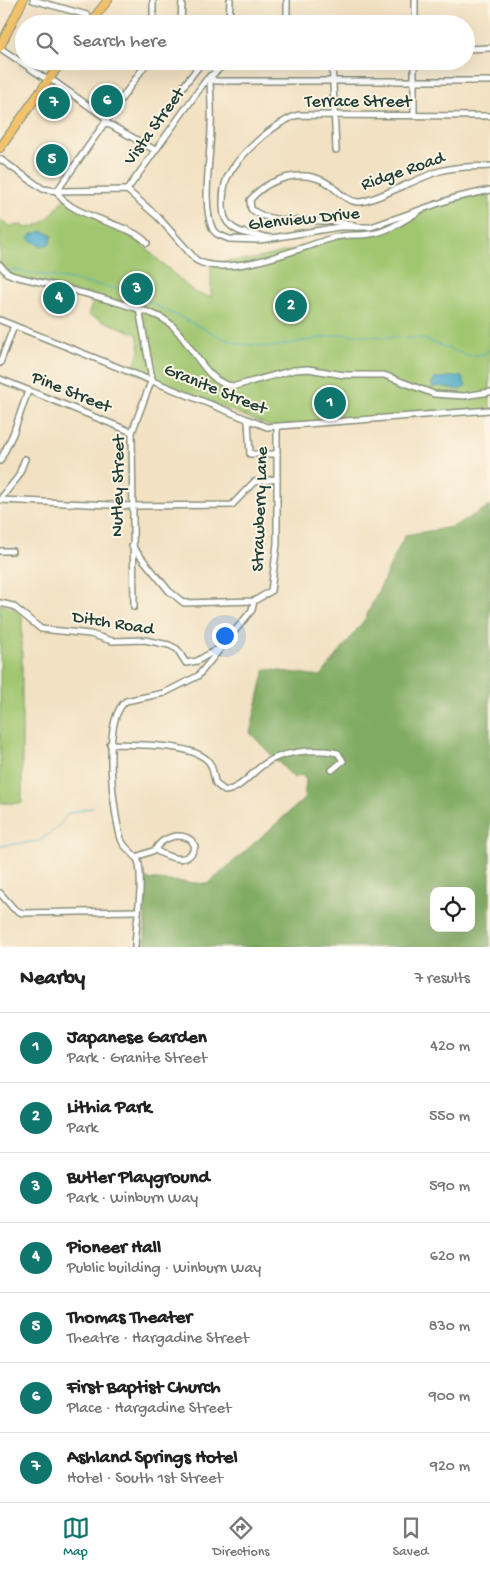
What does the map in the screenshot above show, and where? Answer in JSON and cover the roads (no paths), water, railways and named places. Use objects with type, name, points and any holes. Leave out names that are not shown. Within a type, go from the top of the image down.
[{"type":"main road","points":[[16,15],[23,0]]},
{"type":"main road","points":[[97,15],[108,0]]},
{"type":"main road","points":[[0,47],[15,16]]},
{"type":"main road","points":[[0,148],[56,70]]},
{"type":"street","points":[[33,0],[86,15]]},
{"type":"street","points":[[152,15],[153,0]]},
{"type":"street","points":[[181,15],[182,0]]},
{"type":"street","points":[[229,15],[230,0]]},
{"type":"street","points":[[287,0],[287,15]]},
{"type":"street","points":[[415,0],[415,15]]},
{"type":"street","points":[[0,47],[15,57]]},
{"type":"street","points":[[475,49],[490,48]]},
{"type":"street","points":[[35,70],[106,120],[155,150]]},
{"type":"street","points":[[57,191],[140,70]]},
{"type":"street","points":[[179,92],[196,70]]},
{"type":"street","name":"Vista Street","points":[[127,190],[210,76],[219,70]]},
{"type":"street","points":[[332,70],[336,150]]},
{"type":"street","points":[[414,70],[414,116]]},
{"type":"street","points":[[210,76],[215,81],[490,81]]},
{"type":"street","name":"Glenview Drive","points":[[210,76],[211,125],[208,175],[210,225],[217,234],[229,239],[273,238],[339,227],[358,228],[376,226],[409,212],[422,210],[454,198],[490,190]]},
{"type":"street","name":"Terrace Street","points":[[273,238],[236,230],[228,224],[223,207],[224,189],[227,178],[236,164],[252,147],[286,120],[298,115],[490,116]]},
{"type":"street","points":[[0,159],[43,189],[57,191],[127,190],[158,217],[192,258],[200,263],[210,265],[235,266],[273,258],[334,237],[372,234],[391,227],[422,210]]},
{"type":"street","name":"Ridge Road","points":[[358,228],[341,222],[265,216],[251,209],[249,202],[265,187],[292,176],[315,177],[348,199],[360,202],[372,200],[441,170],[490,166]]},
{"type":"street","points":[[57,191],[64,201],[100,220],[137,235],[147,243]]},
{"type":"street","points":[[1,266],[9,274],[139,309],[171,324],[213,377],[226,386],[235,386],[294,370],[308,369],[344,376],[384,375],[434,394],[464,396],[490,392]]},
{"type":"street","points":[[139,309],[152,379]]},
{"type":"street","name":"Granite Street","points":[[0,320],[152,379],[263,426],[277,427],[490,410]]},
{"type":"street","points":[[0,363],[14,326]]},
{"type":"street","name":"Pine Street","points":[[0,379],[132,432]]},
{"type":"street","name":"Nutley Street","points":[[134,607],[132,432],[152,379]]},
{"type":"street","points":[[0,461],[13,434],[28,391]]},
{"type":"street","points":[[248,421],[250,454],[277,454]]},
{"type":"street","name":"Strawberry Lane","points":[[136,857],[124,846],[120,833],[110,744],[115,721],[124,703],[164,693],[194,679],[202,672],[252,610],[254,601],[267,595],[272,587],[277,544],[277,427]]},
{"type":"street","points":[[1,498],[18,477],[25,459]]},
{"type":"street","points":[[1,498],[132,506],[232,505],[254,482],[277,479]]},
{"type":"street","points":[[132,546],[181,602],[254,601]]},
{"type":"street","points":[[0,551],[12,552]]},
{"type":"street","name":"Ditch Road","points":[[0,603],[8,603],[38,627],[90,634],[112,641],[144,640],[169,645],[177,649],[186,663],[197,661],[219,649]]},
{"type":"street","points":[[110,744],[158,745],[201,755],[211,764],[216,784],[225,791],[237,788],[263,764],[281,757],[310,752],[338,753],[343,761],[332,770]]},
{"type":"street","points":[[135,947],[136,911],[139,902],[138,863],[136,857],[155,850],[163,840],[180,836],[192,840],[195,846],[191,853],[178,859],[173,859],[155,850]]},
{"type":"street","points":[[0,893],[14,909],[22,913],[136,911]]},
{"type":"water","points":[[43,231],[52,235],[50,244],[40,246],[29,239],[32,234]]},
{"type":"water","points":[[461,376],[466,386],[460,390],[438,386],[432,388],[432,383],[436,378]]},
{"type":"waterway","points":[[9,271],[15,270],[124,290],[225,339],[240,344],[272,347],[342,334],[424,339],[468,356],[484,354],[490,349]]},
{"type":"waterway","points":[[0,846],[39,841],[56,829],[69,813],[93,807]]},
{"type":"place","name":"First Baptist Church","points":[[107,101]]},
{"type":"place","name":"Ashland Springs Hotel","points":[[54,103]]},
{"type":"place","name":"Thomas Theater","points":[[52,160]]},
{"type":"place","name":"Butler Playground","points":[[137,289]]},
{"type":"place","name":"Pioneer Hall","points":[[59,298]]},
{"type":"place","name":"Lithia Park","points":[[291,306]]},
{"type":"place","name":"Japanese Garden","points":[[330,403]]}]
